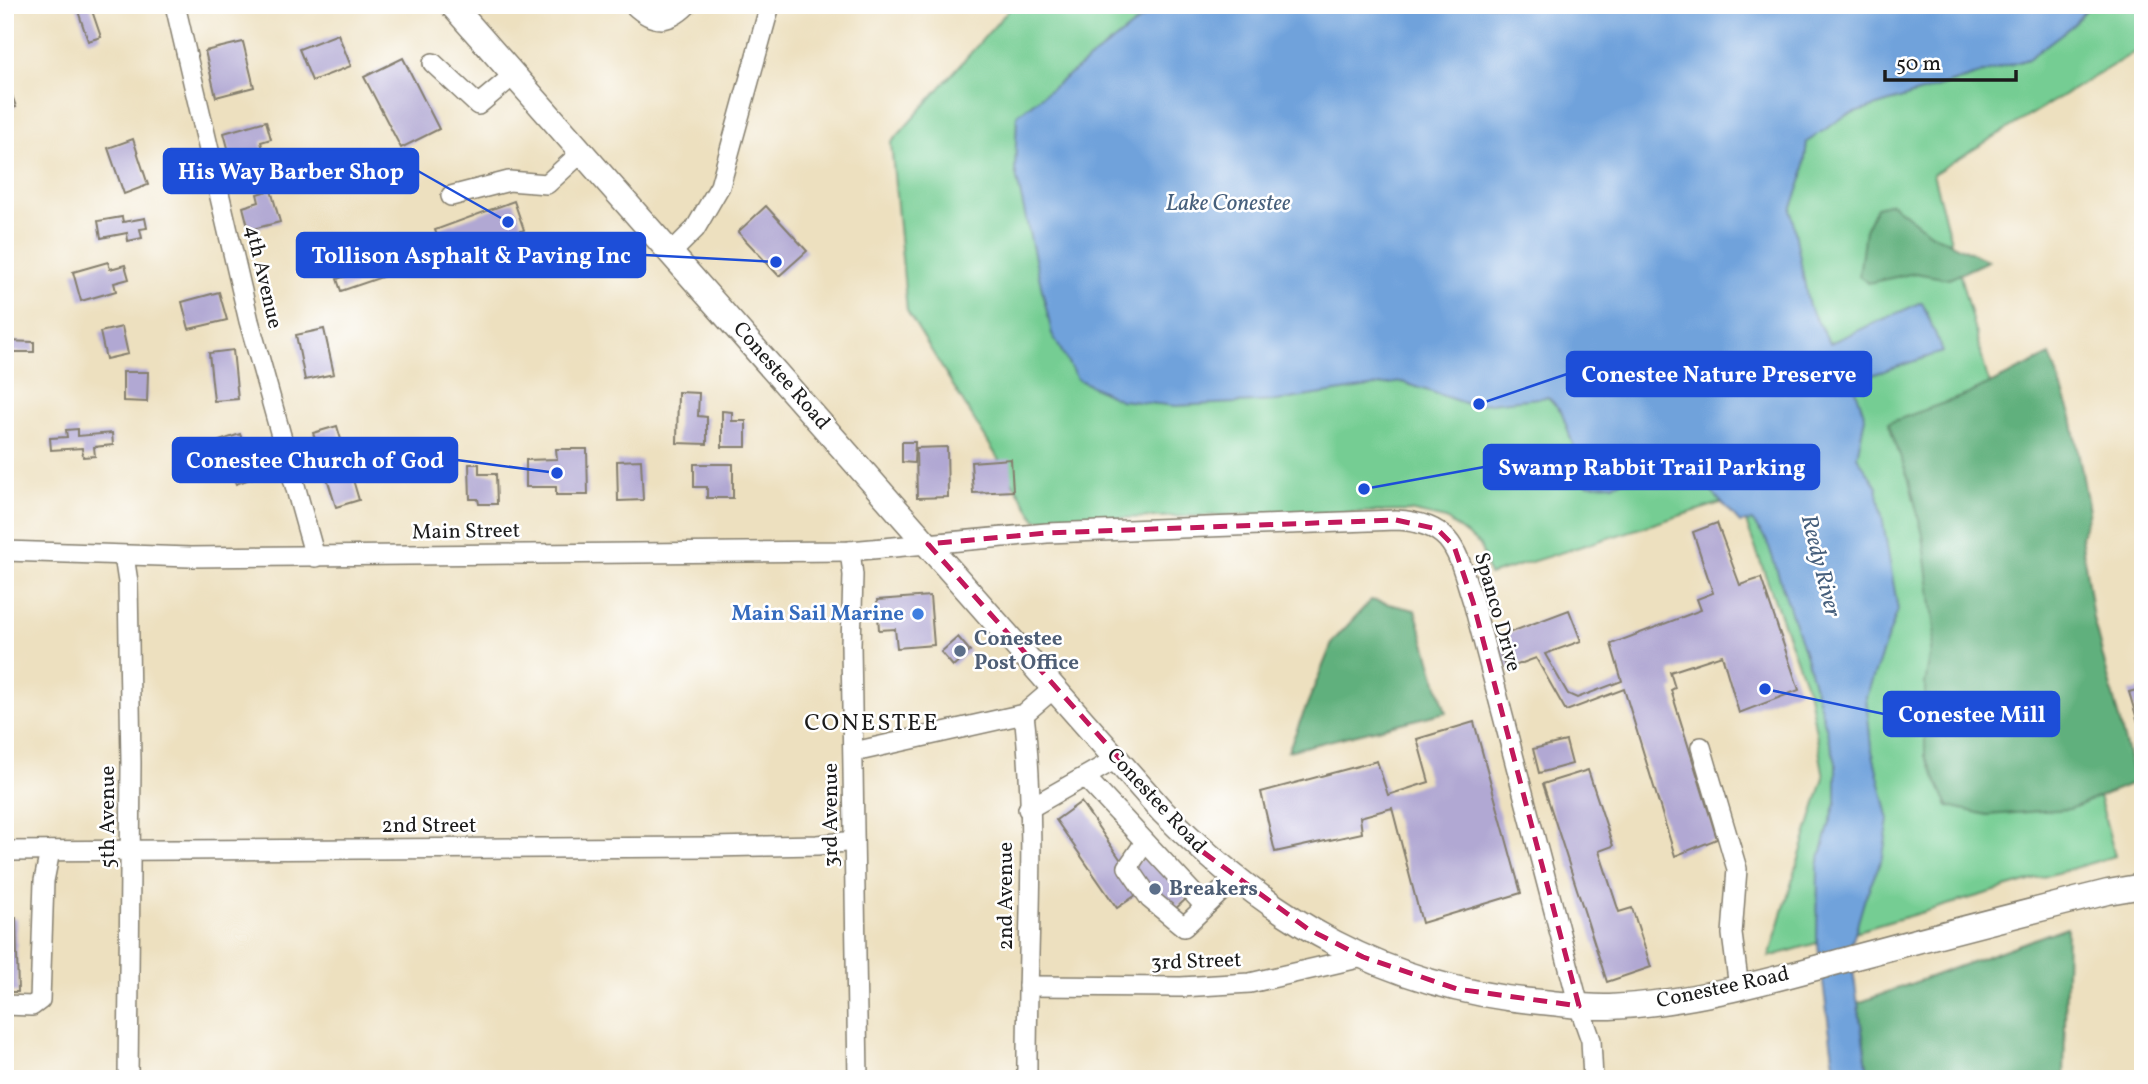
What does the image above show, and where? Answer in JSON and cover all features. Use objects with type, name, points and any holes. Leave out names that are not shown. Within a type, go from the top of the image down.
[{"type":"main road","name":"Conestee Road","points":[[452,5],[672,252],[1053,689],[1179,828],[1234,879],[1308,929],[1363,957],[1457,989],[1507,999],[1579,1006],[1661,1002],[1739,988],[2108,891],[2143,886]]},
{"type":"street","name":"4th Avenue","points":[[175,5],[249,321],[315,557]]},
{"type":"street","points":[[634,5],[649,19],[662,21],[676,16],[687,5]]},
{"type":"street","points":[[672,252],[695,229],[720,186],[770,5]]},
{"type":"street","points":[[433,63],[478,105],[515,74]]},
{"type":"street","points":[[451,196],[509,181],[547,184],[583,152]]},
{"type":"street","name":"Spanco Drive","points":[[928,544],[1046,533],[1396,520],[1419,521],[1437,528],[1454,546],[1473,602],[1579,1006],[1591,1040],[1587,1078]]},
{"type":"street","name":"Main Street","points":[[5,551],[124,556],[315,557],[850,551],[928,544]]},
{"type":"street","name":"3rd Avenue","points":[[850,551],[854,587],[858,1079]]},
{"type":"street","name":"5th Avenue","points":[[124,556],[128,582],[131,850],[128,1079]]},
{"type":"street","points":[[854,752],[1024,714],[1053,689]]},
{"type":"street","name":"2nd Avenue","points":[[1024,714],[1028,809],[1027,1079]]},
{"type":"street","points":[[1701,747],[1737,869],[1732,934],[1739,988]]},
{"type":"street","points":[[1028,809],[1116,759]]},
{"type":"street","points":[[1086,778],[1205,906]]},
{"type":"street","name":"2nd Street","points":[[5,851],[711,847],[817,845],[854,841]]},
{"type":"street","points":[[1145,842],[1128,867],[1150,899],[1184,927],[1234,879]]},
{"type":"street","points":[[5,1005],[32,1006],[40,1000],[44,881],[50,851]]},
{"type":"street","name":"3rd Street","points":[[1028,986],[1181,987],[1250,983],[1363,957]]},
{"type":"highlighted area","points":[[1396,520],[1437,529],[1454,546],[1473,602],[1579,1006],[1457,989],[1363,957],[1308,929],[1203,852],[928,544],[1047,533]]},
{"type":"green space","points":[[1013,5],[2143,5],[2143,47],[1933,174],[2115,856],[1769,957],[1824,777],[1809,694],[1737,498],[1489,575],[1480,545],[1446,519],[1409,511],[1036,520],[907,311],[891,143]]},
{"type":"green space","points":[[1891,203],[1930,233],[1988,261],[1949,279],[1915,273],[1868,283],[1859,276],[1865,230],[1876,207]]},
{"type":"green space","points":[[2050,355],[2072,417],[2089,511],[2081,536],[2093,618],[2135,782],[2070,809],[1987,815],[1948,806],[1925,756],[1925,684],[1935,629],[1923,535],[1909,480],[1888,423],[1969,394]]},
{"type":"green space","points":[[1371,600],[1415,610],[1446,712],[1288,751],[1333,641]]},
{"type":"green space","points":[[2067,927],[2064,1079],[1869,1079],[1858,1003]]},
{"type":"water","name":"Lake Conestee","points":[[1160,5],[2090,5],[2073,25],[2028,59],[1845,116],[1807,142],[1803,176],[1791,210],[1809,307],[1830,343],[1922,302],[1943,352],[1853,381],[1865,417],[1857,456],[1877,487],[1898,610],[1866,697],[1871,746],[1889,820],[1883,856],[1865,898],[1850,950],[1869,1079],[1836,1079],[1817,938],[1818,865],[1836,802],[1836,763],[1807,660],[1767,541],[1752,521],[1740,523],[1692,470],[1684,456],[1614,484],[1587,485],[1561,411],[1548,397],[1470,405],[1402,382],[1277,401],[1175,406],[1120,400],[1077,379],[1052,334],[1015,170],[1017,115]]},
{"type":"building","points":[[76,5],[90,5],[101,37],[88,41]]},
{"type":"building","points":[[338,34],[351,66],[312,81],[299,49]]},
{"type":"building","points":[[243,42],[254,87],[216,97],[205,51]]},
{"type":"building","points":[[403,58],[439,129],[401,148],[364,77]]},
{"type":"building","points":[[12,95],[16,107],[5,110],[5,97]]},
{"type":"building","points":[[266,121],[271,139],[261,142],[267,163],[248,168],[245,155],[231,159],[224,133]]},
{"type":"building","points":[[133,139],[148,185],[124,194],[108,148]]},
{"type":"building","points":[[271,190],[280,222],[249,230],[243,207],[259,202],[257,194]]},
{"type":"building","points":[[514,201],[524,230],[459,254],[453,239],[440,244],[435,230]]},
{"type":"building","points":[[766,206],[807,251],[779,276],[738,232]]},
{"type":"building","points":[[122,217],[123,222],[145,218],[147,228],[140,229],[142,238],[128,241],[127,233],[101,238],[98,221]]},
{"type":"building","points":[[108,262],[110,269],[125,265],[129,279],[114,283],[116,291],[81,301],[73,272]]},
{"type":"building","points":[[381,265],[385,276],[341,291],[337,279]]},
{"type":"building","points":[[219,292],[227,320],[189,329],[182,302]]},
{"type":"building","points":[[122,327],[128,354],[106,359],[100,332]]},
{"type":"building","points":[[324,329],[334,374],[305,380],[296,335]]},
{"type":"building","points":[[5,341],[34,342],[34,352],[5,352]]},
{"type":"building","points":[[233,350],[238,399],[214,401],[209,353]]},
{"type":"building","points":[[123,372],[148,372],[147,402],[123,401]]},
{"type":"building","points":[[678,392],[699,393],[698,416],[707,417],[707,444],[677,443]]},
{"type":"building","points":[[722,411],[732,412],[732,421],[746,421],[746,447],[722,447]]},
{"type":"building","points":[[337,426],[359,500],[336,507],[325,472],[319,474],[314,455],[320,454],[313,433]]},
{"type":"building","points":[[78,429],[78,436],[112,433],[113,445],[94,447],[95,456],[83,457],[82,448],[51,450],[50,438],[67,437],[66,430]]},
{"type":"building","points":[[240,434],[256,477],[236,484],[219,441]]},
{"type":"building","points":[[902,442],[915,442],[914,463],[902,462]]},
{"type":"building","points":[[947,447],[948,497],[917,498],[916,448]]},
{"type":"building","points":[[556,449],[587,449],[588,495],[556,495],[556,487],[526,487],[526,460],[557,459]]},
{"type":"building","points":[[1011,459],[1013,491],[973,493],[971,462]]},
{"type":"building","points":[[641,460],[643,500],[618,501],[617,461]]},
{"type":"building","points":[[469,464],[479,464],[479,474],[496,474],[497,504],[479,504],[478,499],[470,499]]},
{"type":"building","points":[[694,464],[733,464],[733,498],[707,498],[707,487],[694,487]]},
{"type":"building","points":[[1717,523],[1740,585],[1761,578],[1799,690],[1739,713],[1722,655],[1670,672],[1675,688],[1671,690],[1717,839],[1675,856],[1624,689],[1566,711],[1536,658],[1506,669],[1495,638],[1569,610],[1581,641],[1545,654],[1568,694],[1577,698],[1622,681],[1611,644],[1701,610],[1697,599],[1713,593],[1693,532]]},
{"type":"building","points":[[930,596],[934,645],[897,648],[895,629],[879,630],[877,600]]},
{"type":"building","points":[[958,637],[970,651],[953,666],[941,652]]},
{"type":"building","points":[[2143,688],[2143,736],[2142,736],[2129,692]]},
{"type":"building","points":[[1474,722],[1521,893],[1422,923],[1392,808],[1360,817],[1362,833],[1275,852],[1261,792],[1377,761],[1388,795],[1429,782],[1417,739]]},
{"type":"building","points":[[1566,741],[1572,764],[1539,773],[1533,749]]},
{"type":"building","points":[[1588,770],[1613,846],[1599,851],[1619,912],[1632,908],[1651,967],[1607,982],[1543,784]]},
{"type":"building","points":[[1081,802],[1142,891],[1117,908],[1056,820]]},
{"type":"building","points":[[1149,853],[1188,897],[1170,914],[1130,869]]},
{"type":"building","points":[[5,918],[16,918],[18,992],[5,992]]},
{"type":"place","name":"His Way Barber Shop","points":[[508,222]]},
{"type":"place","name":"Tollison Asphalt & Paving Inc","points":[[776,262]]},
{"type":"place","name":"Conestee Nature Preserve","points":[[1479,404]]},
{"type":"place","name":"Conestee Church of God","points":[[557,473]]},
{"type":"place","name":"Swamp Rabbit Trail Parking","points":[[1364,489]]},
{"type":"place","name":"Main Sail Marine","points":[[918,614]]},
{"type":"place","name":"Conestee Post Office","points":[[960,651]]},
{"type":"place","name":"Conestee Mill","points":[[1765,689]]},
{"type":"place","name":"Breakers","points":[[1155,889]]},
{"type":"district","name":"CONESTEE","points":[[872,724]]},
{"type":"water label","name":"Reedy River","points":[[1820,566]]}]
